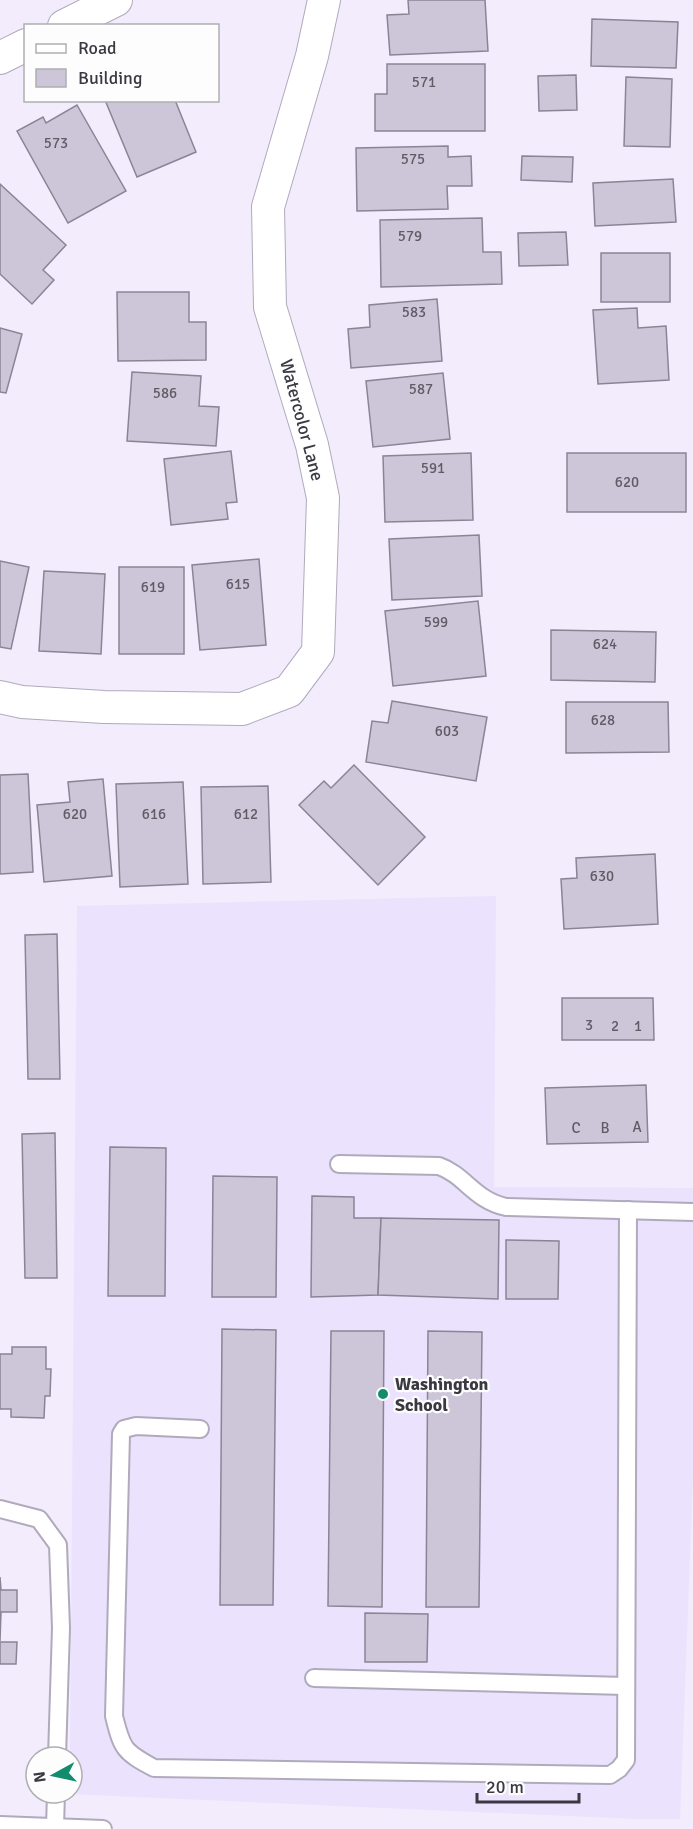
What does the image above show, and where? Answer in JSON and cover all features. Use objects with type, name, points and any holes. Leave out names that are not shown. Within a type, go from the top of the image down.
[{"type":"street","points":[[68,24],[116,0]]},
{"type":"street","name":"Watercolor Lane","points":[[0,697],[21,702],[104,707],[242,709],[289,691],[318,652],[323,498],[312,445],[270,307],[268,207],[312,57],[324,0]]},
{"type":"street","points":[[0,58],[24,46]]},
{"type":"lane","points":[[339,1164],[439,1166],[448,1169],[479,1196],[506,1207],[693,1212]]},
{"type":"lane","points":[[200,1429],[136,1426],[124,1429],[121,1434],[114,1716],[120,1744],[134,1757],[154,1768],[610,1775],[619,1770],[626,1760],[628,1210]]},
{"type":"lane","points":[[0,1509],[39,1520],[58,1545],[62,1628],[57,1745]]},
{"type":"lane","points":[[314,1678],[626,1686]]},
{"type":"lane","points":[[55,1827],[56,1805]]},
{"type":"lane","points":[[0,1825],[103,1829]]},
{"type":"shaded area","name":"Washington School","points":[[496,896],[494,1187],[693,1188],[693,1477],[680,1819],[84,1795],[84,1745],[70,1745],[77,906]]},
{"type":"building","points":[[408,0],[485,0],[488,51],[390,55],[387,15],[409,14]]},
{"type":"building","points":[[592,19],[678,22],[676,68],[591,66]]},
{"type":"building","points":[[387,64],[485,64],[485,131],[375,131],[375,94],[387,94]]},
{"type":"building","points":[[576,75],[577,110],[539,111],[538,76]]},
{"type":"building","points":[[626,77],[672,79],[670,147],[624,146]]},
{"type":"building","points":[[106,102],[176,102],[196,152],[137,177]]},
{"type":"building","points":[[77,105],[126,191],[68,223],[17,131],[43,117],[46,123]]},
{"type":"building","points":[[448,146],[448,157],[471,156],[472,186],[447,186],[448,209],[357,211],[356,148]]},
{"type":"building","points":[[522,156],[573,157],[572,182],[521,180]]},
{"type":"building","points":[[673,179],[676,222],[595,226],[593,183]]},
{"type":"building","points":[[0,184],[66,245],[43,270],[54,280],[32,304],[0,274]]},
{"type":"building","points":[[482,218],[483,252],[501,252],[502,284],[381,287],[380,220]]},
{"type":"building","points":[[566,232],[568,265],[519,266],[518,233]]},
{"type":"building","points":[[601,253],[670,253],[670,302],[601,302]]},
{"type":"building","points":[[117,292],[189,292],[189,322],[206,322],[206,360],[118,361]]},
{"type":"building","points":[[437,299],[442,361],[351,368],[348,329],[370,327],[369,305]]},
{"type":"building","points":[[637,308],[638,328],[666,326],[669,380],[598,384],[593,310]]},
{"type":"building","points":[[0,328],[22,334],[6,393],[0,392]]},
{"type":"building","points":[[132,372],[201,376],[199,406],[219,407],[216,446],[127,441]]},
{"type":"building","points":[[443,373],[450,439],[373,447],[366,381]]},
{"type":"building","points":[[231,451],[237,502],[226,503],[228,519],[171,525],[164,459]]},
{"type":"building","points":[[471,453],[473,520],[385,522],[383,456]]},
{"type":"building","points":[[567,453],[686,453],[686,512],[567,512]]},
{"type":"building","points":[[479,535],[482,596],[392,600],[389,539]]},
{"type":"building","points":[[259,559],[266,645],[200,650],[192,565]]},
{"type":"building","points":[[0,561],[29,567],[11,649],[0,647]]},
{"type":"building","points":[[119,567],[184,567],[184,654],[119,654]]},
{"type":"building","points":[[44,571],[105,574],[101,654],[39,651]]},
{"type":"building","points":[[478,601],[486,676],[393,686],[385,611]]},
{"type":"building","points":[[551,630],[656,632],[655,682],[551,680]]},
{"type":"building","points":[[392,701],[487,717],[476,781],[366,762],[372,721],[388,723]]},
{"type":"building","points":[[566,702],[668,702],[669,752],[566,753]]},
{"type":"building","points":[[354,765],[425,837],[378,885],[299,805],[324,781],[331,788]]},
{"type":"building","points":[[28,774],[33,872],[0,874],[0,775]]},
{"type":"building","points":[[103,779],[112,876],[44,882],[37,805],[70,802],[68,782]]},
{"type":"building","points":[[183,782],[188,884],[120,887],[116,784]]},
{"type":"building","points":[[268,786],[271,882],[203,884],[201,787]]},
{"type":"building","points":[[655,854],[658,924],[564,929],[561,879],[577,878],[576,858]]},
{"type":"building","points":[[57,934],[60,1079],[28,1079],[25,935]]},
{"type":"building","points":[[562,998],[653,998],[654,1040],[562,1040]]},
{"type":"building","points":[[646,1085],[648,1142],[547,1144],[545,1088]]},
{"type":"building","points":[[55,1133],[57,1278],[25,1278],[22,1134]]},
{"type":"building","points":[[110,1147],[166,1148],[165,1296],[108,1296]]},
{"type":"building","points":[[213,1176],[277,1177],[276,1297],[212,1297]]},
{"type":"building","points":[[312,1196],[354,1197],[354,1218],[381,1218],[378,1295],[311,1297]]},
{"type":"building","points":[[381,1218],[499,1220],[498,1299],[378,1295]]},
{"type":"building","points":[[506,1240],[559,1241],[558,1299],[506,1299]]},
{"type":"building","points":[[222,1329],[276,1330],[273,1605],[220,1605]]},
{"type":"building","points":[[331,1331],[384,1331],[382,1607],[328,1606]]},
{"type":"building","points":[[428,1331],[482,1332],[479,1607],[426,1607]]},
{"type":"building","points":[[12,1347],[46,1347],[46,1369],[51,1369],[50,1396],[45,1396],[44,1418],[11,1417],[11,1409],[0,1409],[0,1354],[12,1354]]},
{"type":"building","points":[[0,1577],[1,1590],[17,1590],[17,1612],[1,1612],[0,1641]]},
{"type":"building","points":[[365,1613],[428,1614],[427,1662],[365,1662]]},
{"type":"building","points":[[0,1642],[17,1642],[16,1664],[0,1664]]},
{"type":"place","name":"Washington School","points":[[383,1394]]}]
